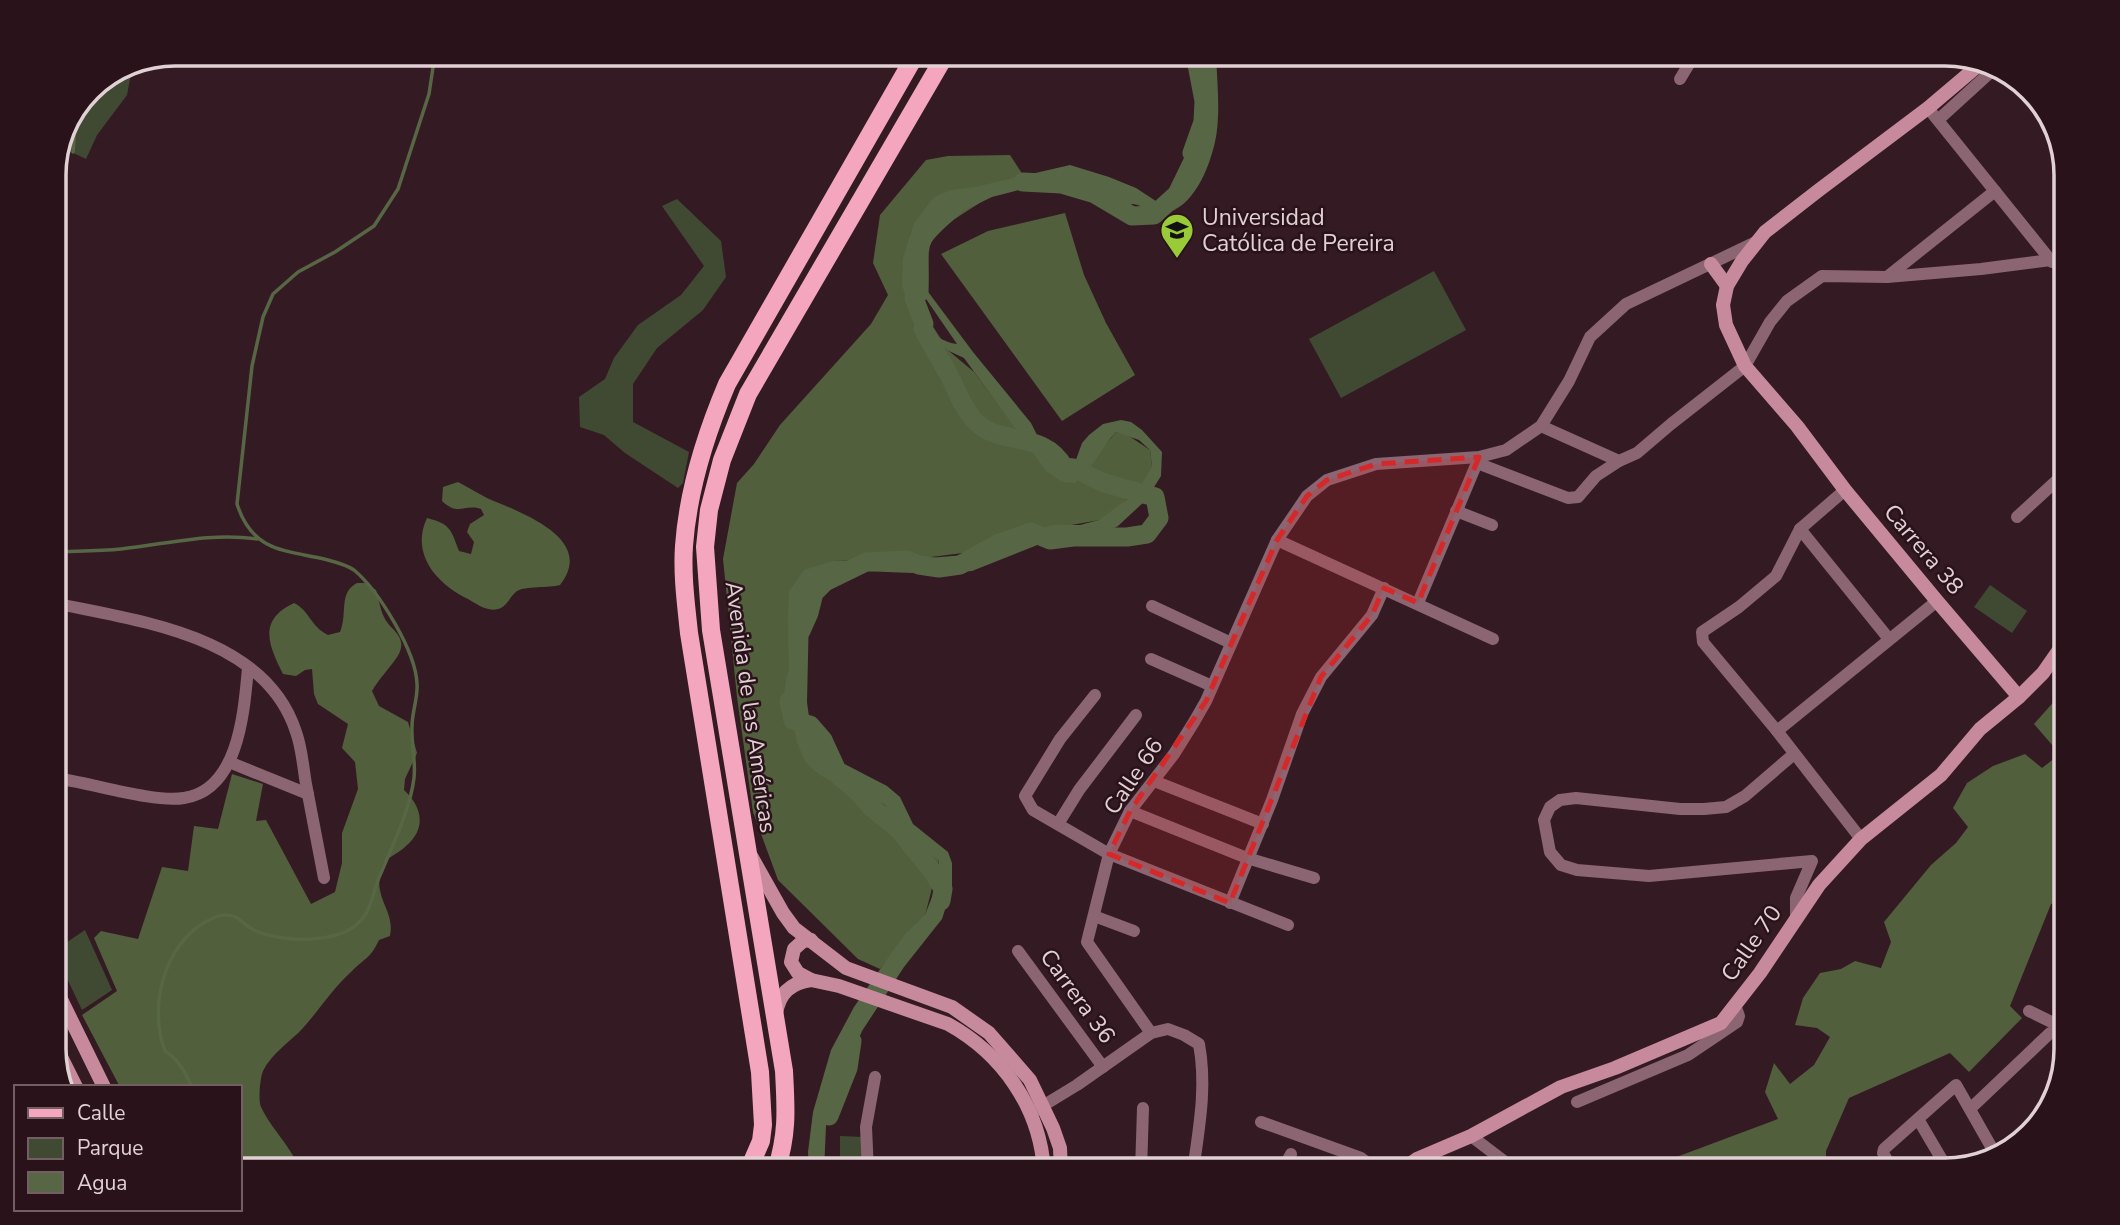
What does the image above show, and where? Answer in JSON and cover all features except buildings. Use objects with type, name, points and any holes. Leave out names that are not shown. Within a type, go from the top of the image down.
[{"type":"main road","name":"Avenida de las Américas","points":[[754,1158],[761,1141],[763,1125],[760,1072],[689,633],[684,584],[684,547],[689,506],[705,442],[727,384],[909,66]]},
{"type":"main road","name":"Avenida de las Américas","points":[[780,1158],[786,1125],[784,1071],[711,630],[705,547],[709,510],[722,460],[748,394],[939,66]]},
{"type":"main road","points":[[1711,264],[1727,286],[1756,242],[1973,70]]},
{"type":"main road","name":"Carrera 38","points":[[1727,286],[1723,306],[1726,325],[1745,366],[2019,697]]},
{"type":"main road","name":"Calle 70","points":[[1418,1158],[1471,1136],[1561,1087],[1615,1068],[1721,1023],[1760,973],[1819,885],[1861,839],[1941,775],[1980,729],[2019,697],[2043,673],[2054,658]]},
{"type":"main road","points":[[707,738],[720,734],[728,738]]},
{"type":"main road","points":[[747,849],[794,928],[846,968],[933,999],[962,1014],[989,1033],[1030,1080],[1043,1158]]},
{"type":"main road","points":[[811,940],[794,949],[792,962],[798,973],[811,980],[839,986],[927,1016],[965,1033],[994,1057],[1036,1110],[1060,1148],[1060,1158]]},
{"type":"main road","points":[[776,1020],[784,991],[798,982],[811,980]]},
{"type":"main road","points":[[67,1012],[103,1085]]},
{"type":"street","points":[[1679,79],[1687,66]]},
{"type":"street","points":[[1938,120],[1987,75]]},
{"type":"street","points":[[1928,108],[1994,191],[2053,254]]},
{"type":"street","points":[[1887,277],[1994,191]]},
{"type":"street","points":[[1418,603],[1478,460],[1506,450],[1541,426],[1569,380],[1590,337],[1626,304],[1756,242]]},
{"type":"street","points":[[1478,460],[1568,498],[1577,497],[1596,476],[1637,453],[1745,366],[1770,322],[1787,301],[1822,276],[1887,277],[2053,261]]},
{"type":"street","points":[[1541,426],[1619,461]]},
{"type":"street","name":"Calle 66","points":[[1152,1033],[1087,942],[1109,854],[1130,811],[1194,722],[1277,540],[1307,496],[1327,480],[1376,464],[1478,460]]},
{"type":"street","points":[[2017,517],[2053,484]]},
{"type":"street","points":[[1845,490],[1800,529],[1776,576],[1739,607],[1702,632],[1702,637],[1703,642],[1861,839]]},
{"type":"street","points":[[1456,511],[1492,525]]},
{"type":"street","points":[[1800,529],[1889,639]]},
{"type":"street","points":[[1277,540],[1493,639]]},
{"type":"street","points":[[1230,902],[1263,824],[1306,706],[1321,677],[1373,615],[1384,587]]},
{"type":"street","points":[[1777,732],[1937,601]]},
{"type":"street","points":[[67,606],[179,631],[209,644],[248,668],[271,689],[297,733],[324,878]]},
{"type":"street","points":[[1152,606],[1231,643]]},
{"type":"street","points":[[1151,659],[1212,686]]},
{"type":"street","points":[[67,780],[164,799],[184,798],[213,786],[229,762],[241,722],[248,668]]},
{"type":"street","points":[[1095,695],[1060,739],[1025,796],[1033,810],[1109,854],[1288,925]]},
{"type":"street","points":[[1058,824],[1079,790],[1136,715]]},
{"type":"street","points":[[1794,754],[1745,796],[1726,807],[1679,808],[1576,798],[1560,800],[1549,807],[1544,820],[1550,852],[1561,865],[1577,870],[1649,876],[1812,861],[1796,898],[1796,919]]},
{"type":"street","points":[[229,762],[308,794]]},
{"type":"street","points":[[1154,781],[1263,824]]},
{"type":"street","points":[[1130,811],[1247,858],[1314,878]]},
{"type":"street","points":[[1094,915],[1134,931]]},
{"type":"street","name":"Carrera 36","points":[[1018,951],[1104,1067]]},
{"type":"street","points":[[1577,1102],[1688,1055],[1737,1022],[1739,1016],[1735,1005]]},
{"type":"street","points":[[2029,1011],[2054,1023]]},
{"type":"street","points":[[1036,1110],[1152,1033],[1168,1029],[1199,1044],[1204,1070],[1195,1158]]},
{"type":"street","points":[[1970,1109],[2050,1033]]},
{"type":"street","points":[[868,1158],[866,1126],[875,1077]]},
{"type":"street","points":[[1886,1158],[1884,1149],[1956,1084],[1992,1147]]},
{"type":"street","points":[[1141,1158],[1143,1108]]},
{"type":"street","points":[[1917,1119],[1941,1158]]},
{"type":"street","points":[[1261,1122],[1361,1158]]},
{"type":"street","points":[[1471,1136],[1500,1158]]},
{"type":"street","points":[[1290,1158],[1292,1154]]},
{"type":"highlighted area","points":[[1479,457],[1418,603],[1384,588],[1372,615],[1321,677],[1230,903],[1109,854],[1130,811],[1206,701],[1277,540],[1307,496],[1327,480],[1376,464]]},
{"type":"green space","points":[[130,77],[127,95],[97,135],[86,159],[69,151],[78,127],[89,109],[104,94]]},
{"type":"green space","points":[[677,199],[721,241],[726,277],[703,310],[657,348],[633,384],[633,422],[689,452],[683,483],[678,488],[625,453],[604,435],[580,427],[579,397],[605,379],[614,358],[638,325],[681,295],[704,266],[662,206]]},
{"type":"green space","points":[[1434,271],[1466,330],[1341,398],[1309,339]]},
{"type":"green space","points":[[1990,585],[2027,611],[2012,633],[1974,607]]},
{"type":"green space","points":[[85,930],[112,990],[82,1010],[67,978],[67,942]]},
{"type":"green space","points":[[840,1136],[864,1137],[863,1158],[840,1158]]},
{"type":"shaded area","points":[[1010,155],[1023,175],[905,251],[914,298],[949,351],[974,372],[1039,460],[1062,481],[1097,455],[1116,432],[1126,434],[1150,450],[1152,466],[1146,480],[1126,500],[1117,517],[1031,532],[987,550],[907,560],[832,561],[790,592],[815,772],[885,805],[939,860],[925,916],[880,969],[858,959],[778,880],[753,812],[737,697],[723,559],[737,483],[754,464],[780,425],[871,324],[888,295],[873,263],[880,215],[926,160],[948,156]]},
{"type":"shaded area","points":[[1065,213],[1084,275],[1106,323],[1135,375],[1062,421],[941,254],[988,231]]},
{"type":"shaded area","points":[[458,482],[534,519],[562,541],[569,554],[569,568],[560,585],[521,589],[501,608],[494,610],[457,593],[437,576],[424,555],[422,544],[427,518],[446,526],[459,551],[471,554],[474,542],[467,532],[470,524],[484,515],[481,509],[457,509],[442,501],[443,487]]},
{"type":"shaded area","points":[[357,583],[365,583],[376,590],[384,617],[401,640],[400,652],[372,691],[379,706],[408,722],[417,753],[405,779],[404,790],[418,810],[419,825],[413,839],[387,860],[380,873],[380,891],[390,920],[390,936],[379,940],[370,954],[339,984],[263,1071],[261,1107],[294,1158],[242,1158],[242,1085],[119,1085],[82,1015],[117,991],[94,938],[101,931],[138,939],[162,867],[188,871],[194,826],[218,829],[232,774],[263,784],[256,821],[266,820],[311,904],[335,892],[342,863],[342,833],[358,789],[355,762],[342,748],[348,724],[318,704],[314,694],[312,669],[296,676],[283,674],[273,653],[269,634],[275,617],[294,603],[328,635],[340,632],[345,598],[351,587]]},
{"type":"shaded area","points":[[2054,702],[2054,747],[2034,724]]},
{"type":"shaded area","points":[[2025,754],[2042,768],[2054,759],[2054,903],[2051,904],[2010,1006],[2022,1018],[1969,1072],[1950,1053],[1849,1098],[1826,1151],[1826,1158],[1674,1158],[1778,1119],[1765,1092],[1774,1063],[1790,1084],[1814,1065],[1830,1037],[1817,1028],[1795,1025],[1803,998],[1820,973],[1841,969],[1855,961],[1881,968],[1891,942],[1884,922],[1931,865],[1956,843],[1968,827],[1953,808],[1967,783],[1993,766]]},
{"type":"water","points":[[1196,66],[1217,66],[1218,121],[1212,152],[1198,186],[1183,204],[1174,210],[1158,214],[1133,204],[1117,208],[1066,178],[992,197],[963,211],[946,214],[929,227],[920,240],[920,281],[1031,423],[1042,445],[1057,463],[1073,468],[1082,443],[1089,435],[1103,424],[1121,420],[1131,422],[1142,430],[1162,452],[1161,476],[1146,500],[1118,526],[1094,539],[1050,540],[972,571],[939,574],[861,571],[825,582],[814,593],[809,613],[807,702],[810,725],[820,746],[833,758],[887,786],[900,797],[913,824],[948,852],[952,863],[952,888],[942,919],[904,967],[862,1031],[832,1103],[826,1126],[825,1158],[808,1158],[813,1112],[831,1050],[854,1007],[892,952],[905,934],[925,915],[935,889],[939,860],[912,844],[899,830],[885,805],[837,785],[815,772],[805,761],[797,743],[789,701],[789,591],[804,570],[832,561],[890,561],[978,554],[1052,525],[1080,525],[1099,520],[1137,492],[1152,466],[1150,450],[1139,440],[1116,432],[1075,483],[1062,482],[1046,471],[964,358],[949,351],[923,329],[909,309],[902,285],[903,258],[914,223],[934,197],[950,190],[975,187],[1070,165],[1136,188],[1159,203],[1177,194],[1195,158],[1199,135],[1195,108]],"holes":[[[916,292],[924,296],[957,344],[941,338],[925,326],[915,310]]]},
{"type":"waterway","points":[[191,1085],[181,1067],[165,1051],[158,1015],[164,978],[180,945],[192,931],[221,915],[231,915],[250,928],[266,934],[296,939],[327,937],[354,927],[369,907],[412,790],[412,726],[417,684],[410,655],[394,622],[374,592],[354,570],[336,562],[282,550],[260,540],[243,519],[237,504],[252,366],[263,317],[273,294],[298,272],[374,226],[398,189],[429,94],[433,66]]},
{"type":"waterway","points":[[1023,182],[1061,184],[1095,194],[1132,216],[1154,215],[1177,194],[1195,157],[1192,153],[1203,122],[1204,101],[1197,66]]},
{"type":"waterway","points":[[73,152],[74,137]]},
{"type":"waterway","points":[[801,631],[814,593],[825,582],[866,562],[907,560],[939,568],[960,565],[997,544],[1031,532],[1050,540],[1073,537],[1127,537],[1147,534],[1159,518],[1155,497],[1104,483],[1073,468],[1064,467],[1055,455],[1045,448],[996,434],[984,428],[967,411],[923,329],[924,324],[914,298],[919,293],[919,252],[924,236],[954,207]]},
{"type":"waterway","points":[[67,551],[121,549],[206,538],[257,539]]},
{"type":"waterway","points":[[796,678],[793,697],[789,701],[793,720],[810,725],[823,740],[840,777],[899,830],[933,872],[943,889],[941,901]]},
{"type":"waterway","points":[[829,1116],[848,1068],[852,1041]]},
{"type":"place","name":"Universidad Católica de Pereira","points":[[1177,260]]}]
